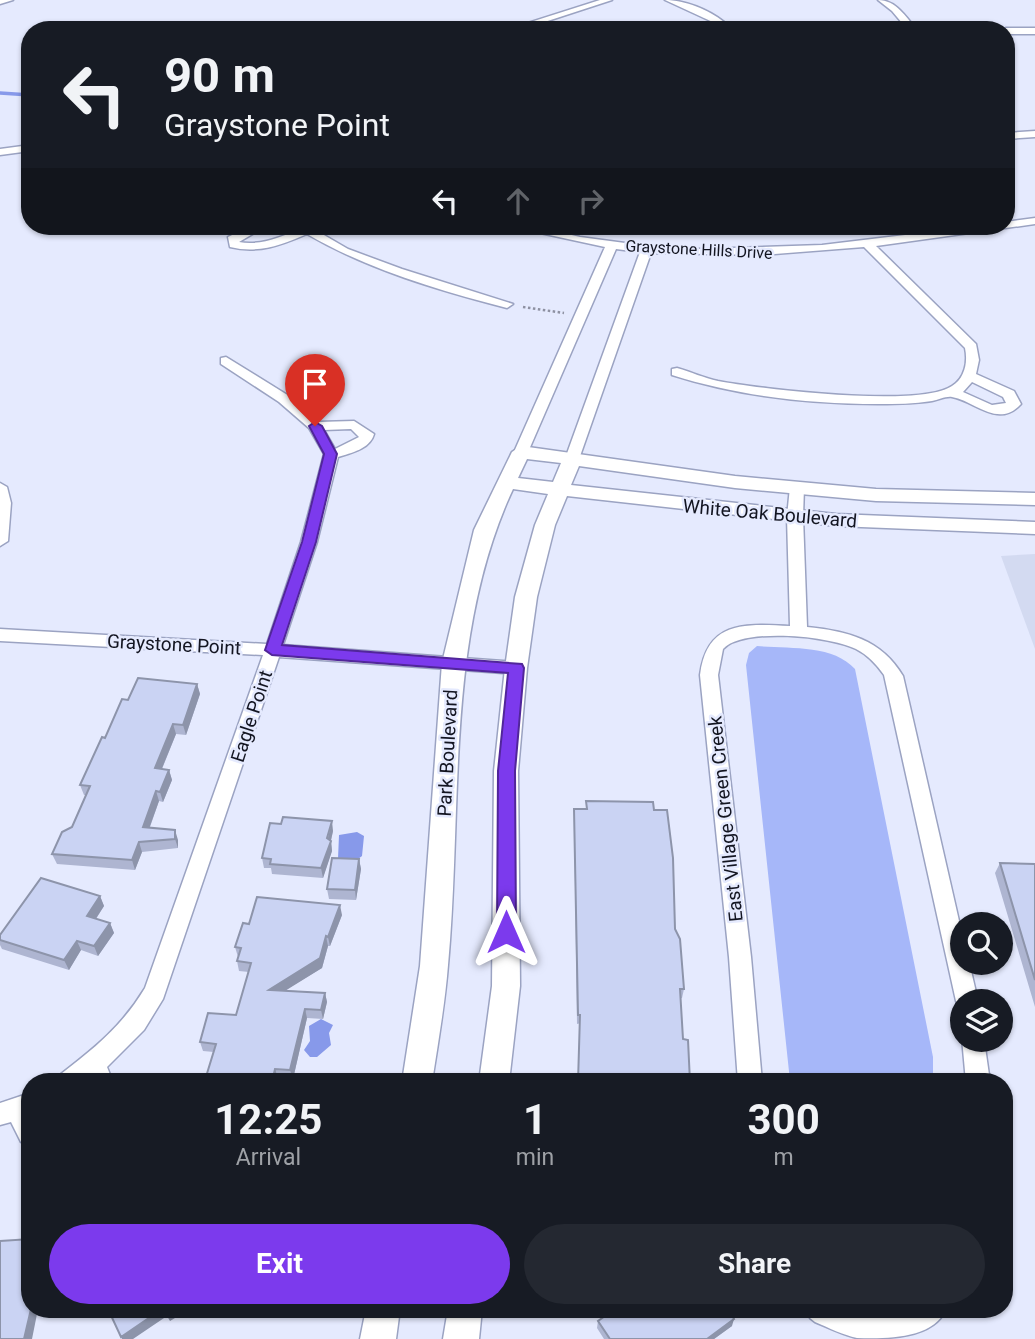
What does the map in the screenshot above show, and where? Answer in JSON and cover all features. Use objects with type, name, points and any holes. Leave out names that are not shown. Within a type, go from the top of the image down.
[{"type":"street","points":[[0,2],[9,0]]},
{"type":"street","points":[[541,21],[608,0]]},
{"type":"street","points":[[669,0],[718,21]]},
{"type":"street","points":[[882,0],[895,9],[905,21]]},
{"type":"street","points":[[1015,31],[1035,31]]},
{"type":"street","points":[[1015,135],[1035,134]]},
{"type":"street","points":[[0,152],[21,149]]},
{"type":"street","name":"Graystone Hills Drive","points":[[1015,224],[1035,221]]},
{"type":"street","points":[[241,235],[232,239],[234,245],[246,248],[258,247],[289,235]]},
{"type":"street","points":[[321,235],[344,251],[398,272],[508,304]]},
{"type":"street","name":"Graystone Hills Drive","points":[[566,235],[647,249],[778,253],[933,235]]},
{"type":"street","name":"Park Boulevard","points":[[418,1073],[434,966],[453,663],[484,530],[612,244]]},
{"type":"street","points":[[868,244],[971,347],[974,360],[969,376],[953,392]]},
{"type":"street","points":[[495,1073],[506,986],[506,771],[526,597],[545,525],[561,489],[647,249]]},
{"type":"street","points":[[226,361],[284,399],[315,426],[331,454],[360,445],[366,439],[367,433],[354,425],[315,426]]},
{"type":"street","points":[[677,372],[715,384],[807,395],[907,399],[953,392],[995,410],[1011,408],[1014,404],[1009,394],[969,376]]},
{"type":"street","name":"White Oak Boulevard","points":[[521,452],[734,482],[876,495],[1035,499]]},
{"type":"street","name":"Eagle Point","points":[[97,1072],[109,1051],[136,1023],[155,992],[309,542],[331,454]]},
{"type":"street","name":"White Oak Boulevard","points":[[506,482],[796,517],[972,529],[1035,528]]},
{"type":"street","points":[[0,487],[0,538]]},
{"type":"street","points":[[797,487],[799,633]]},
{"type":"street","name":"East Village Green Creek","points":[[749,1073],[740,957],[709,675],[713,649],[724,638],[742,631],[834,636],[859,643],[879,656],[894,676],[964,989]]},
{"type":"street","name":"Graystone Point","points":[[0,635],[272,650],[516,668]]},
{"type":"street","points":[[974,1052],[977,1073]]},
{"type":"street","points":[[378,1339],[382,1318]]},
{"type":"street","points":[[461,1339],[464,1318]]},
{"type":"street","points":[[837,1318],[884,1330],[922,1318]]},
{"type":"path","points":[[508,304],[581,315]]},
{"type":"shaded area","points":[[1035,554],[1035,649],[1001,556]]},
{"type":"shaded area","points":[[757,646],[810,649],[835,655],[855,669],[933,1057],[933,1073],[789,1073],[746,665],[749,653]]},
{"type":"shaded area","points":[[357,832],[364,836],[362,856],[358,859],[338,859],[339,835]]},
{"type":"shaded area","points":[[321,1019],[333,1025],[329,1033],[331,1045],[317,1057],[310,1057],[304,1050],[310,1041],[309,1026]]},
{"type":"building","points":[[138,678],[197,684],[183,725],[173,724],[155,768],[169,770],[160,792],[156,791],[143,827],[175,830],[175,839],[139,842],[132,860],[52,854],[62,832],[72,827],[90,786],[80,785],[102,737],[105,738],[122,699],[128,700]]},
{"type":"building","points":[[586,801],[653,802],[654,810],[667,810],[673,858],[675,929],[680,939],[684,989],[680,989],[683,1039],[688,1040],[690,1073],[578,1073],[580,1015],[574,809],[587,809]]},
{"type":"building","points":[[283,817],[332,821],[327,838],[331,841],[321,868],[270,864],[271,859],[262,858],[270,823],[281,824]]},
{"type":"building","points":[[332,858],[359,859],[355,890],[327,889]]},
{"type":"building","points":[[1000,863],[1035,864],[1035,980]]},
{"type":"building","points":[[41,878],[100,896],[87,916],[110,923],[94,946],[77,941],[64,960],[0,940],[0,935]]},
{"type":"building","points":[[257,897],[340,905],[328,937],[326,936],[320,958],[269,990],[325,993],[321,1010],[305,1009],[290,1070],[275,1069],[274,1073],[207,1073],[216,1044],[200,1042],[208,1013],[236,1015],[251,963],[237,961],[241,948],[235,947],[243,923],[249,924]]},
{"type":"building","points":[[21,1240],[21,1318],[29,1318],[24,1339],[0,1339],[0,1241]]},
{"type":"building","points":[[112,1318],[149,1318],[121,1337]]},
{"type":"building","points":[[602,1318],[734,1319],[707,1339],[610,1339],[598,1321]]},
{"type":"waterway","points":[[0,93],[21,94]]},
{"type":"route","points":[[315,426],[331,454],[309,542],[272,650],[516,668],[506,771],[506,932]]}]
